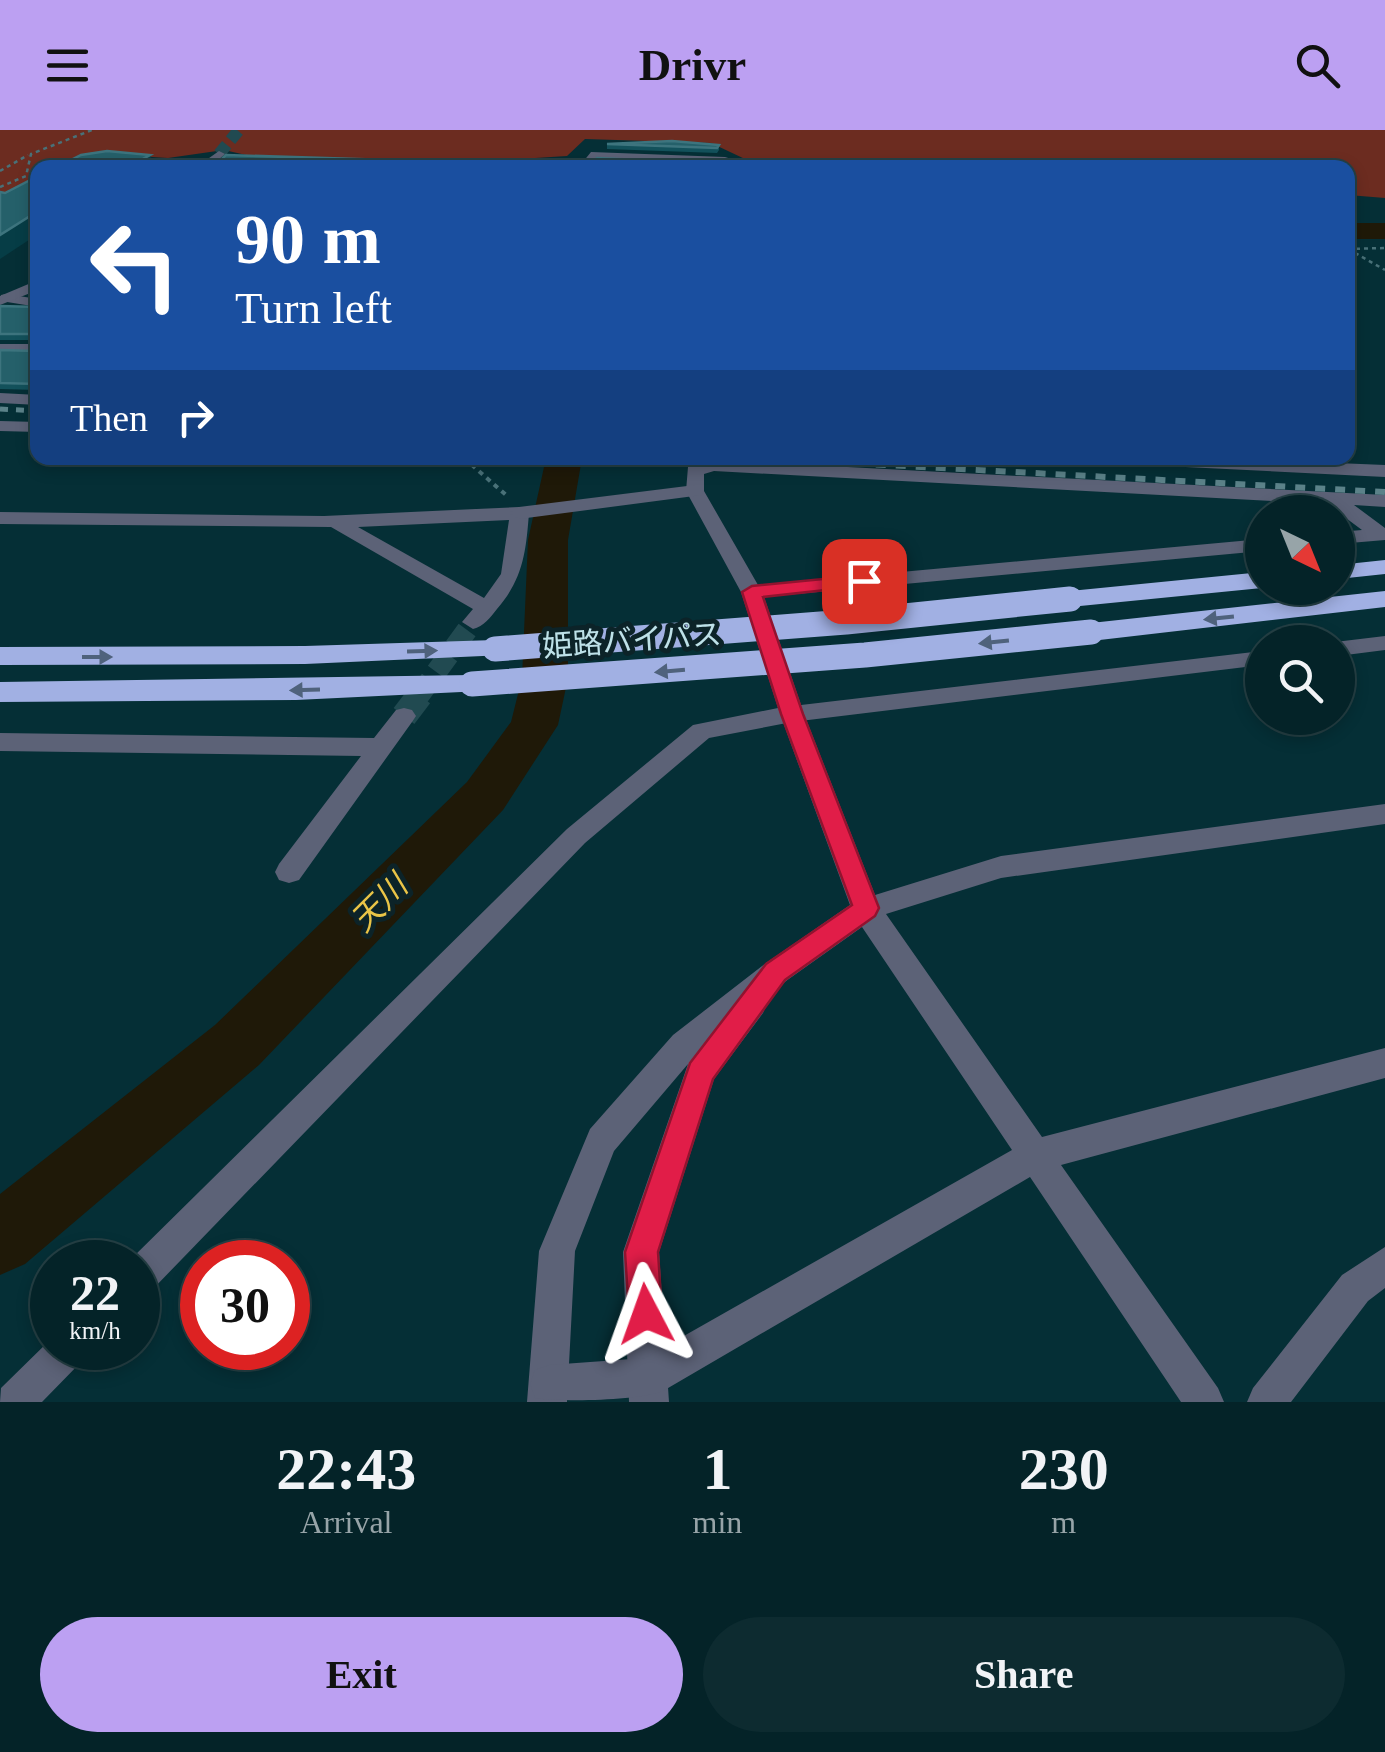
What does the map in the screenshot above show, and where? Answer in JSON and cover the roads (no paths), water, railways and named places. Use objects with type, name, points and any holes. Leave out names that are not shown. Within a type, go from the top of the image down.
[{"type":"highway","points":[[1355,570],[1385,567]]},
{"type":"highway","name":"姫路バイパス","points":[[0,656],[304,655],[495,648],[846,622],[1245,582]]},
{"type":"highway","name":"姫路バイパス","points":[[0,692],[296,690],[472,684],[846,656],[1385,599]]},
{"type":"street","points":[[211,160],[219,154]]},
{"type":"street","points":[[588,160],[591,155],[725,160]]},
{"type":"street","points":[[3,300],[30,288]]},
{"type":"street","points":[[3,300],[30,302]]},
{"type":"street","points":[[0,349],[30,349]]},
{"type":"street","points":[[0,398],[30,400]]},
{"type":"street","points":[[0,426],[30,428]]},
{"type":"street","points":[[686,492],[695,471],[702,465]]},
{"type":"street","points":[[730,465],[1277,495]]},
{"type":"street","points":[[1288,465],[1385,471]]},
{"type":"street","points":[[1288,465],[1328,495]]},
{"type":"street","points":[[0,518],[423,522],[519,508],[686,492]]},
{"type":"street","points":[[686,492],[752,592],[792,714],[866,908],[1204,1402]]},
{"type":"street","points":[[1355,499],[1385,501]]},
{"type":"street","points":[[336,522],[479,615],[514,575],[519,508]]},
{"type":"street","points":[[1355,514],[1383,534]]},
{"type":"street","points":[[1355,536],[1383,534]]},
{"type":"street","points":[[752,592],[1245,547]]},
{"type":"street","points":[[1355,647],[1385,643]]},
{"type":"street","points":[[160,1256],[576,836],[702,730],[792,714],[1245,660]]},
{"type":"street","points":[[289,872],[404,716]]},
{"type":"street","points":[[0,742],[381,747]]},
{"type":"street","points":[[1385,814],[1001,867],[866,908],[684,1045],[602,1140],[557,1251],[548,1393],[649,1390],[1036,1155],[1385,1063]]},
{"type":"street","points":[[649,1390],[642,1252],[700,1072],[776,972]]},
{"type":"street","points":[[1267,1402],[1356,1288],[1385,1265]]},
{"type":"street","points":[[15,1402],[47,1370]]},
{"type":"waterway","name":"天川","points":[[1355,231],[1385,231]]},
{"type":"waterway","name":"天川","points":[[0,1239],[237,1045],[485,796],[534,725],[545,678],[548,540],[563,465]]},
{"type":"tunnel","points":[[219,154],[239,130]]},
{"type":"tunnel","points":[[418,697],[473,622]]},
{"type":"tunnel","points":[[404,716],[420,695]]},
{"type":"railway","points":[[0,409],[30,411]]},
{"type":"railway","points":[[886,465],[1385,492]]}]
